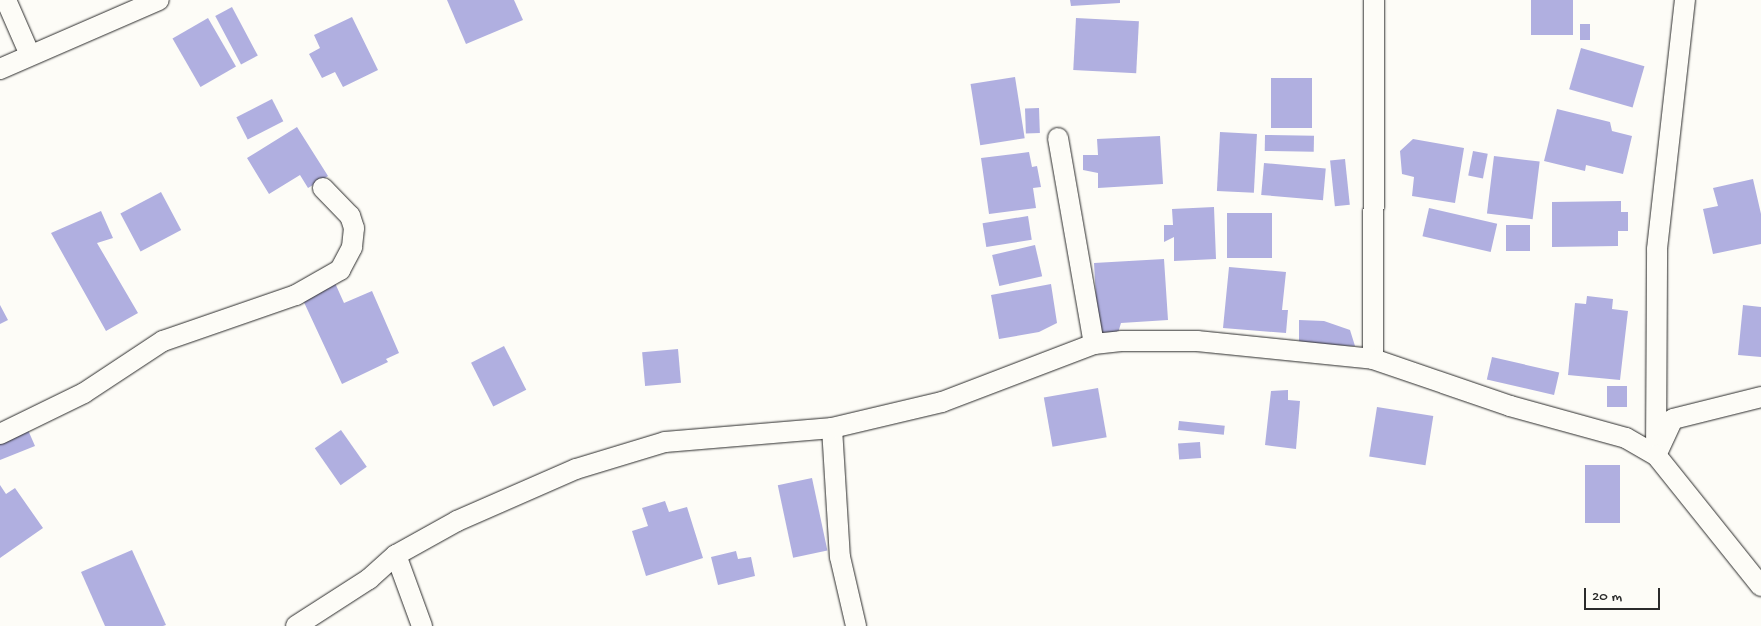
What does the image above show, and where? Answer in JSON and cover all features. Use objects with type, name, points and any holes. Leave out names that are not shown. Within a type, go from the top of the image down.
[{"type":"street","points":[[6,0],[30,55]]},
{"type":"street","points":[[0,69],[159,0]]},
{"type":"street","points":[[1373,359],[1374,0]]},
{"type":"street","points":[[1656,455],[1657,249],[1684,0]]},
{"type":"street","points":[[1058,138],[1094,344]]},
{"type":"street","points":[[0,434],[84,394],[163,341],[296,295],[340,270],[352,247],[354,228],[350,216],[323,188]]},
{"type":"street","points":[[296,626],[369,579],[396,555],[457,521],[576,469],[665,442],[832,428],[942,402],[1094,344],[1121,341],[1197,341],[1373,359],[1510,406],[1626,438],[1656,455],[1761,586]]},
{"type":"street","points":[[1656,455],[1674,420],[1761,397]]},
{"type":"street","points":[[832,428],[840,557],[856,626]]},
{"type":"street","points":[[396,555],[422,626]]},
{"type":"building","points":[[447,0],[514,0],[523,20],[466,44]]},
{"type":"building","points":[[1070,0],[1120,0],[1120,3],[1071,6]]},
{"type":"building","points":[[1531,0],[1573,0],[1573,35],[1531,35]]},
{"type":"building","points":[[232,7],[258,56],[241,64],[215,16]]},
{"type":"building","points":[[352,17],[378,70],[343,87],[335,72],[322,78],[309,54],[320,48],[314,35]]},
{"type":"building","points":[[208,18],[236,66],[200,87],[172,38]]},
{"type":"building","points":[[1076,18],[1139,21],[1136,73],[1073,70]]},
{"type":"building","points":[[1580,24],[1590,24],[1590,40],[1580,40]]},
{"type":"building","points":[[1581,48],[1644,66],[1633,108],[1569,89]]},
{"type":"building","points":[[1015,77],[1025,138],[980,145],[971,84]]},
{"type":"building","points":[[1271,78],[1312,78],[1312,128],[1271,128]]},
{"type":"building","points":[[272,99],[283,121],[248,139],[236,117]]},
{"type":"building","points":[[1025,108],[1039,108],[1040,133],[1026,133]]},
{"type":"building","points":[[1557,109],[1610,122],[1612,131],[1632,136],[1623,174],[1586,165],[1585,171],[1544,161]]},
{"type":"building","points":[[297,127],[328,176],[308,188],[300,175],[269,194],[247,158]]},
{"type":"building","points":[[1220,132],[1257,134],[1254,193],[1217,191]]},
{"type":"building","points":[[1265,135],[1314,136],[1314,152],[1265,151]]},
{"type":"building","points":[[1160,136],[1163,184],[1098,188],[1098,173],[1083,170],[1083,155],[1098,155],[1097,139]]},
{"type":"building","points":[[1413,139],[1464,148],[1455,203],[1412,196],[1414,177],[1402,174],[1400,151]]},
{"type":"building","points":[[1473,151],[1488,154],[1483,178],[1468,176]]},
{"type":"building","points":[[1029,152],[1032,167],[1037,166],[1041,187],[1033,188],[1036,208],[989,214],[981,158]]},
{"type":"building","points":[[1494,156],[1540,162],[1533,219],[1487,214]]},
{"type":"building","points":[[1345,159],[1350,205],[1335,206],[1330,161]]},
{"type":"building","points":[[1264,163],[1326,168],[1323,200],[1261,195]]},
{"type":"building","points":[[1753,179],[1761,214],[1761,244],[1713,254],[1703,209],[1718,206],[1713,188]]},
{"type":"building","points":[[161,192],[181,230],[141,252],[120,214]]},
{"type":"building","points":[[1621,201],[1621,212],[1628,212],[1628,231],[1618,231],[1618,246],[1552,247],[1552,202]]},
{"type":"building","points":[[1214,207],[1216,259],[1174,261],[1174,237],[1164,242],[1164,225],[1173,225],[1172,209]]},
{"type":"building","points":[[1429,208],[1497,224],[1491,252],[1422,236]]},
{"type":"building","points":[[101,211],[113,238],[97,243],[138,313],[106,331],[51,233]]},
{"type":"building","points":[[1227,213],[1272,213],[1272,258],[1227,258]]},
{"type":"building","points":[[1028,216],[1032,240],[986,247],[983,223]]},
{"type":"building","points":[[1506,225],[1530,225],[1530,251],[1506,251]]},
{"type":"building","points":[[1035,245],[1042,276],[999,286],[992,255]]},
{"type":"building","points":[[1164,259],[1168,320],[1121,323],[1118,333],[1098,334],[1094,263]]},
{"type":"building","points":[[1229,267],[1286,272],[1282,310],[1288,310],[1286,333],[1223,328]]},
{"type":"building","points":[[335,283],[344,303],[372,291],[399,353],[386,359],[388,362],[342,384],[302,298]]},
{"type":"building","points":[[1051,284],[1057,323],[1039,332],[999,339],[991,295]]},
{"type":"building","points":[[1587,296],[1613,299],[1612,309],[1628,311],[1620,380],[1568,375],[1575,303],[1586,304]]},
{"type":"building","points":[[0,305],[8,320],[0,324]]},
{"type":"building","points":[[1743,305],[1761,307],[1761,357],[1738,355]]},
{"type":"building","points":[[1299,320],[1324,321],[1350,330],[1355,346],[1299,344]]},
{"type":"building","points":[[504,346],[526,390],[493,406],[471,363]]},
{"type":"building","points":[[678,349],[681,383],[645,386],[642,352]]},
{"type":"building","points":[[1492,357],[1559,373],[1554,395],[1487,379]]},
{"type":"building","points":[[1607,386],[1627,386],[1627,407],[1607,407]]},
{"type":"building","points":[[1098,388],[1107,437],[1053,447],[1044,398]]},
{"type":"building","points":[[1288,390],[1288,400],[1300,401],[1296,449],[1265,445],[1271,391]]},
{"type":"building","points":[[1377,407],[1433,416],[1425,465],[1369,456]]},
{"type":"building","points":[[1179,421],[1225,426],[1224,435],[1178,430]]},
{"type":"building","points":[[28,430],[35,446],[0,460],[0,441]]},
{"type":"building","points":[[341,430],[367,467],[341,485],[315,448]]},
{"type":"building","points":[[1200,442],[1201,458],[1179,459],[1178,444]]},
{"type":"building","points":[[1585,465],[1620,465],[1620,523],[1585,523]]},
{"type":"building","points":[[812,478],[827,550],[793,558],[778,485]]},
{"type":"building","points":[[0,485],[6,494],[15,488],[43,528],[0,558]]},
{"type":"building","points":[[665,501],[669,512],[687,507],[703,558],[646,576],[632,531],[648,526],[642,508]]},
{"type":"building","points":[[132,550],[166,625],[105,626],[81,572]]},
{"type":"building","points":[[736,551],[738,559],[751,557],[755,576],[718,585],[711,557]]}]
